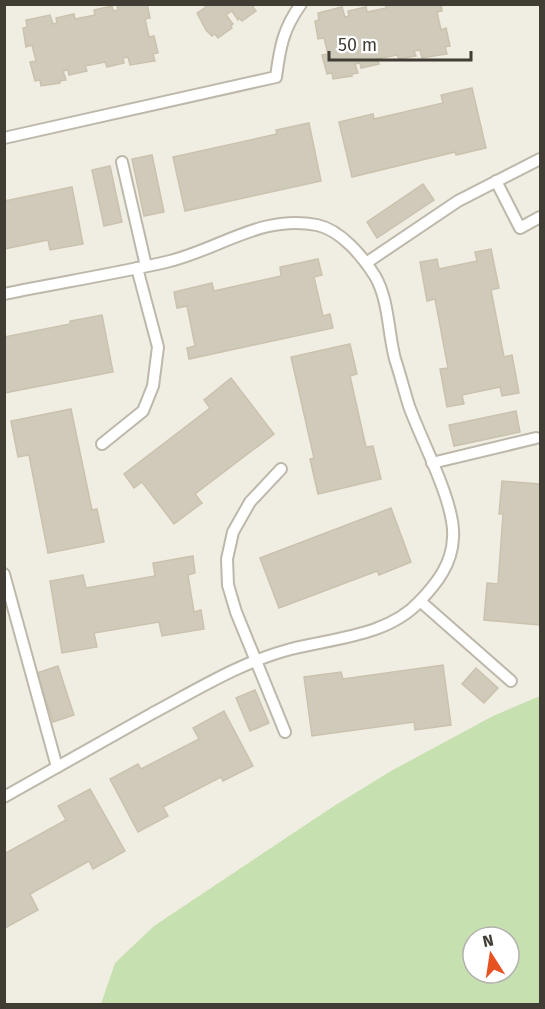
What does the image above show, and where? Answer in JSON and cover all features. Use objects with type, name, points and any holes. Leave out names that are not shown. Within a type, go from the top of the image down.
[{"type":"lane","points":[[4,138],[276,77],[280,47],[288,22],[301,4]]},
{"type":"lane","points":[[366,263],[458,201],[540,159]]},
{"type":"lane","points":[[102,444],[143,411],[153,386],[158,346],[122,162]]},
{"type":"lane","points":[[496,181],[520,228],[540,218]]},
{"type":"lane","points":[[4,294],[170,261],[264,226],[295,222],[322,226],[358,251],[377,280],[410,406],[452,518],[453,538],[448,562],[439,582],[398,620],[370,631],[288,650],[234,669],[4,797]]},
{"type":"lane","points":[[432,463],[536,438]]},
{"type":"lane","points":[[281,469],[250,502],[233,532],[227,559],[228,585],[236,612],[285,732]]},
{"type":"lane","points":[[4,574],[8,605],[57,767]]},
{"type":"lane","points":[[420,602],[511,681]]},
{"type":"green space","points":[[540,696],[540,1004],[101,1004],[115,963],[154,926],[334,806],[391,771],[493,716]]},
{"type":"building","points":[[117,4],[147,4],[150,18],[145,19],[149,37],[154,36],[158,53],[153,54],[155,61],[130,65],[128,57],[123,58],[124,63],[107,67],[105,62],[85,66],[87,71],[69,75],[68,70],[63,71],[66,80],[60,83],[41,86],[40,80],[35,81],[30,62],[36,61],[32,45],[26,47],[23,28],[27,27],[26,20],[50,15],[53,24],[57,23],[56,18],[74,14],[75,19],[95,15],[94,10],[112,6],[113,11],[118,10]]},
{"type":"building","points":[[204,4],[255,4],[253,7],[256,11],[242,21],[239,18],[238,20],[232,11],[226,15],[233,24],[232,28],[218,38],[206,30],[197,13],[206,7]]},
{"type":"building","points":[[386,4],[441,4],[442,11],[437,12],[441,30],[446,28],[450,46],[445,47],[447,54],[422,58],[420,50],[414,51],[416,56],[399,59],[397,55],[377,59],[379,64],[361,68],[360,63],[355,64],[358,73],[333,79],[332,73],[327,74],[322,55],[328,54],[324,38],[318,39],[315,21],[319,20],[318,13],[342,7],[345,17],[349,16],[348,11],[366,7],[367,12],[386,8]]},
{"type":"building","points":[[472,88],[486,148],[456,155],[455,152],[352,177],[339,122],[373,114],[374,119],[443,103],[441,95]]},
{"type":"building","points":[[309,123],[321,181],[185,211],[173,157],[277,134],[276,130]]},
{"type":"building","points":[[152,155],[164,212],[144,216],[132,159]]},
{"type":"building","points":[[110,166],[122,222],[104,226],[92,170]]},
{"type":"building","points":[[423,184],[434,200],[377,238],[367,222]]},
{"type":"building","points":[[72,187],[83,244],[50,250],[48,240],[4,249],[4,201]]},
{"type":"building","points":[[491,249],[499,288],[491,290],[504,357],[512,355],[519,393],[502,396],[500,387],[462,395],[464,404],[447,407],[440,369],[448,368],[435,299],[427,301],[420,262],[437,259],[439,269],[477,261],[475,252]]},
{"type":"building","points":[[318,259],[322,275],[314,277],[323,316],[330,314],[333,328],[189,359],[187,348],[195,346],[187,306],[177,308],[174,292],[212,283],[214,291],[281,276],[280,267]]},
{"type":"building","points":[[102,315],[113,372],[4,393],[4,337]]},
{"type":"building","points":[[350,344],[357,374],[350,376],[366,447],[373,446],[381,479],[318,494],[310,459],[314,458],[291,357]]},
{"type":"building","points":[[231,378],[274,434],[195,494],[202,503],[174,524],[142,482],[134,488],[124,474],[210,408],[204,400]]},
{"type":"building","points":[[71,409],[92,510],[97,509],[104,542],[48,553],[29,455],[18,457],[11,421]]},
{"type":"building","points":[[516,411],[520,432],[454,446],[449,425]]},
{"type":"building","points":[[502,481],[540,484],[540,625],[484,620],[487,583],[498,584],[503,514],[499,514]]},
{"type":"building","points":[[391,508],[411,562],[379,575],[377,571],[279,608],[260,558]]},
{"type":"building","points":[[193,556],[195,573],[188,575],[194,612],[201,610],[204,629],[162,636],[159,622],[94,633],[97,647],[62,653],[50,581],[83,575],[86,588],[155,576],[153,563]]},
{"type":"building","points":[[443,665],[451,725],[415,730],[414,722],[312,736],[304,677],[341,672],[343,679]]},
{"type":"building","points":[[58,666],[74,715],[53,722],[37,673]]},
{"type":"building","points":[[476,668],[498,688],[484,703],[462,684]]},
{"type":"building","points":[[255,690],[269,723],[250,731],[236,698]]},
{"type":"building","points":[[224,711],[253,766],[223,781],[221,777],[163,807],[168,816],[138,832],[110,779],[138,764],[141,769],[199,739],[193,728]]},
{"type":"building","points":[[90,789],[125,851],[93,869],[89,861],[30,894],[38,910],[5,928],[4,854],[66,820],[58,806]]}]
